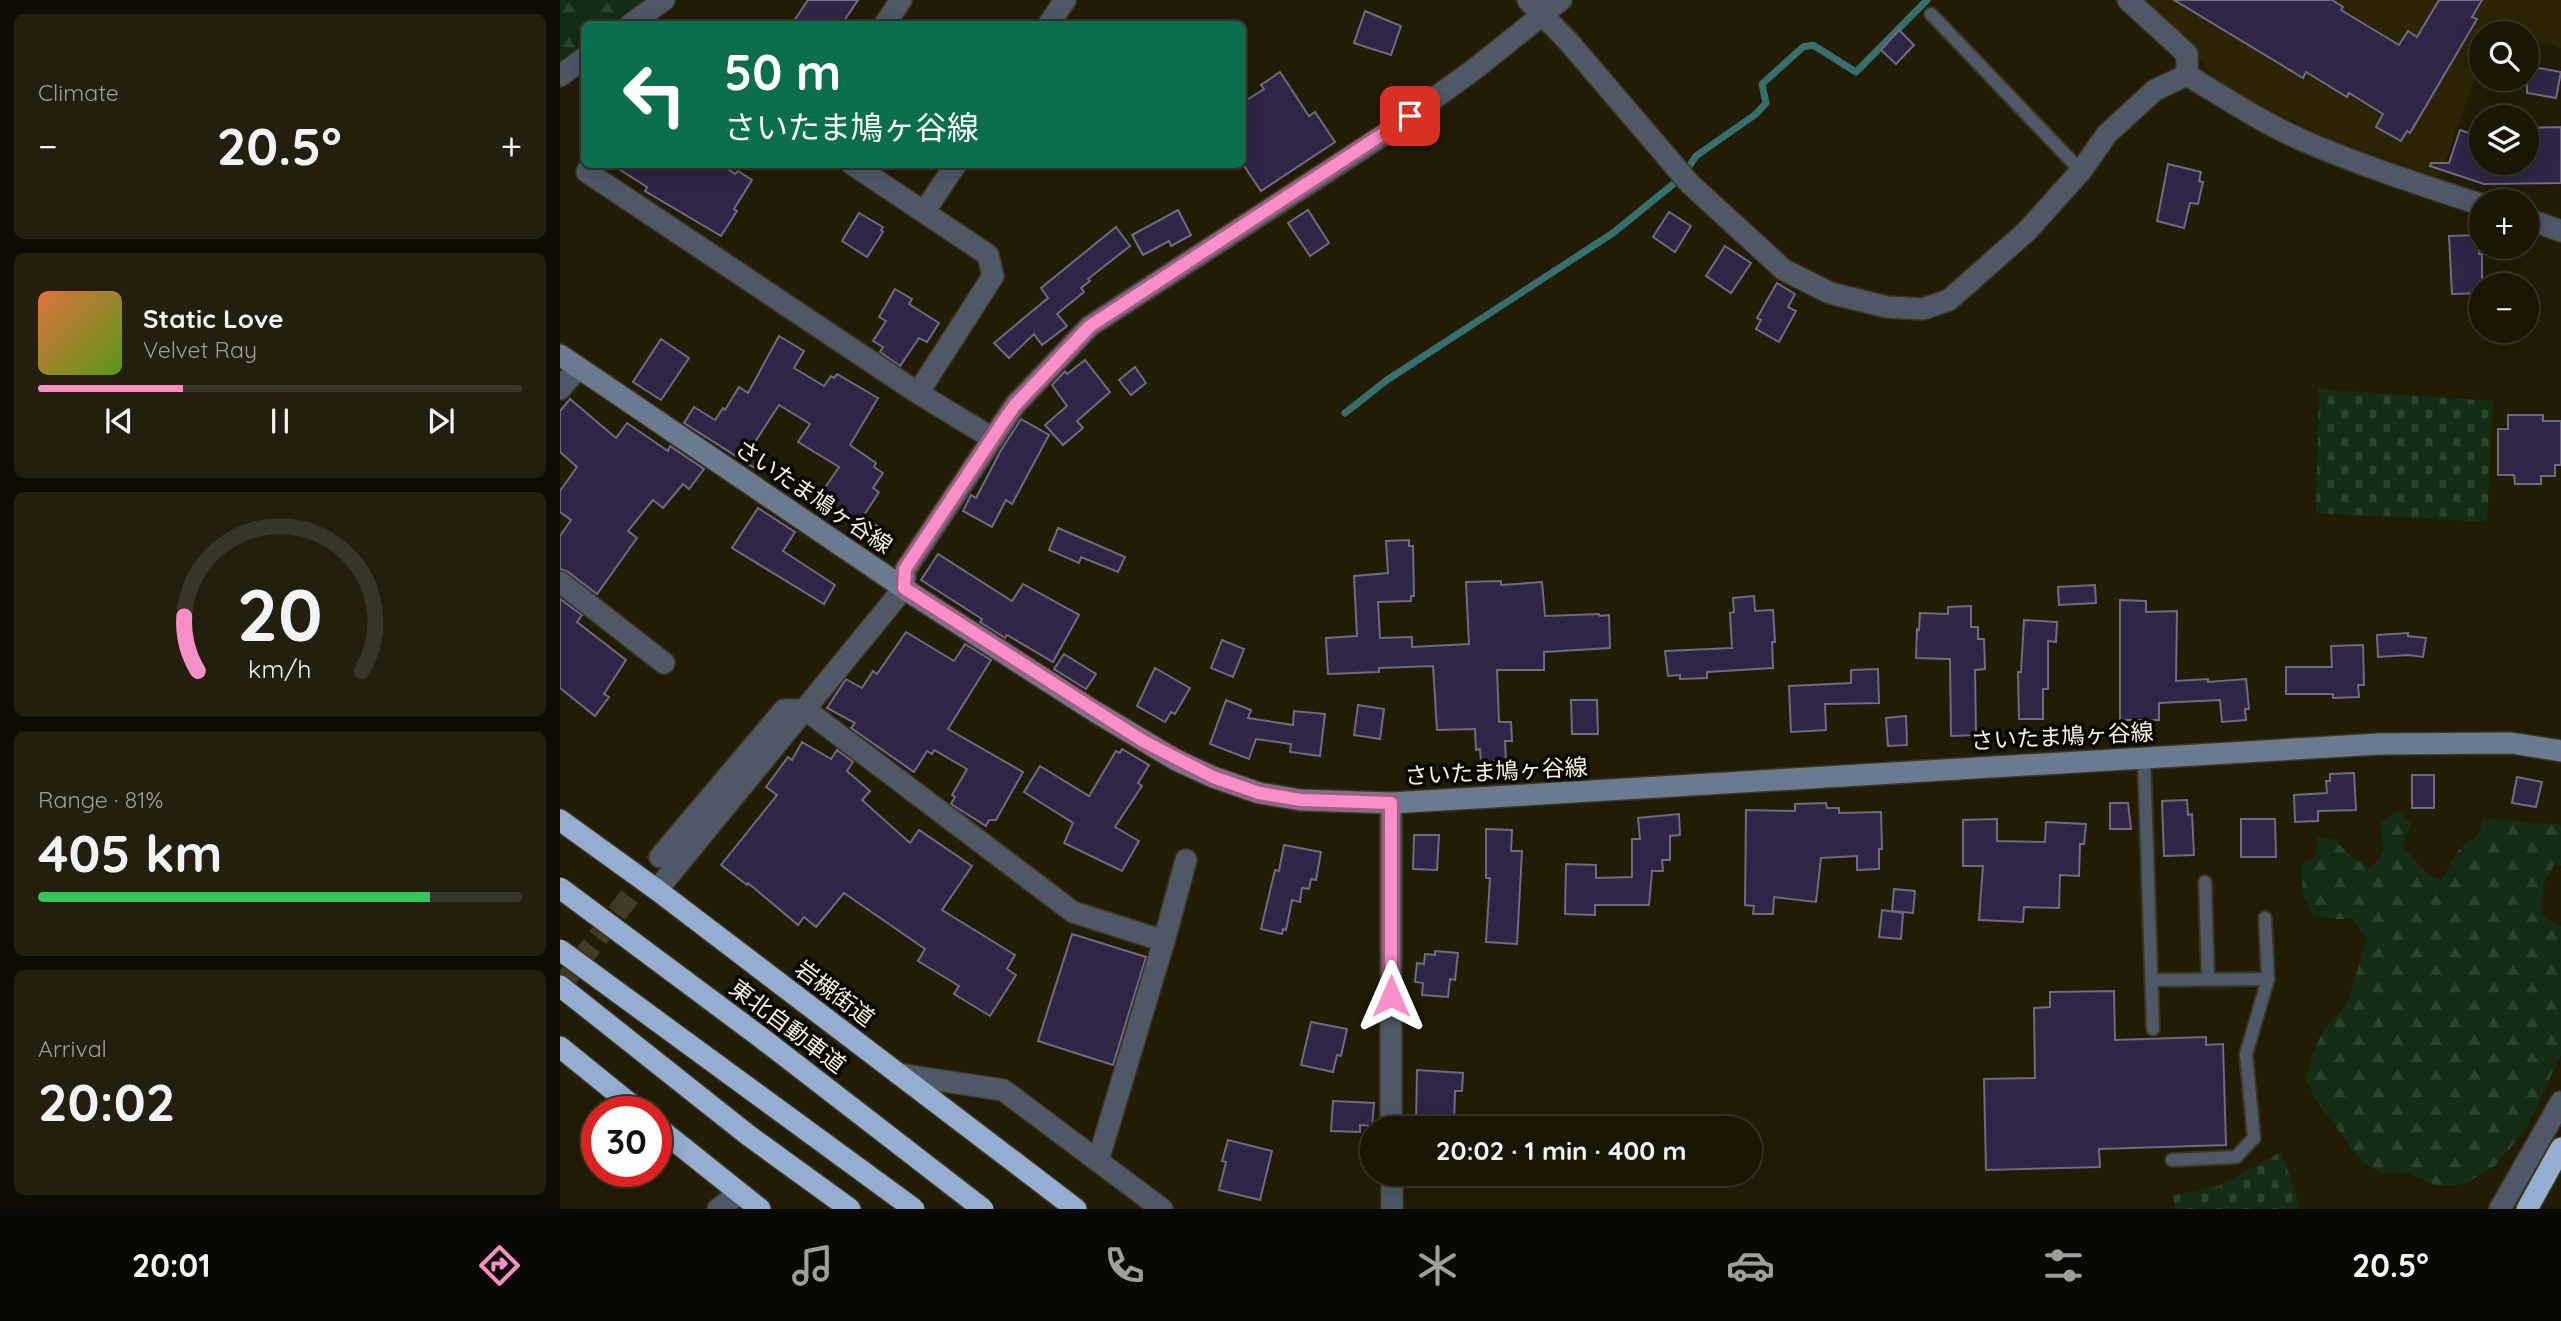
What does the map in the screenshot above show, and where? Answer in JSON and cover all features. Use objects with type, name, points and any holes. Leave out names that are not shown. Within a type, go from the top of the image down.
[{"type":"highway","name":"岩槻街道","points":[[560,820],[657,890],[1076,1209]]},
{"type":"highway","name":"東北自動車道","points":[[560,888],[759,1036],[983,1209]]},
{"type":"highway","points":[[560,950],[914,1209]]},
{"type":"highway","points":[[560,986],[748,1135],[850,1209]]},
{"type":"highway","points":[[560,1047],[620,1096]]},
{"type":"highway","points":[[748,1135],[829,1209]]},
{"type":"highway","points":[[672,1139],[760,1209]]},
{"type":"highway","points":[[2527,1209],[2561,1148]]},
{"type":"main road","name":"さいたま鳩ヶ谷線","points":[[560,355],[904,588],[1143,741],[1213,777],[1259,793],[1301,800],[1391,803],[2430,742],[2511,743],[2561,751]]},
{"type":"street","points":[[640,21],[664,0]]},
{"type":"street","points":[[887,21],[901,0]]},
{"type":"street","points":[[1051,21],[1065,0]]},
{"type":"street","points":[[657,890],[904,588],[905,569],[1015,405],[1090,326],[1388,132],[1476,68],[1535,7],[1561,0]]},
{"type":"street","points":[[2128,0],[2187,54],[2187,75]]},
{"type":"street","points":[[1535,7],[1690,184],[1783,271],[1830,293],[1887,307],[1923,309],[1949,300],[2026,231],[2081,171],[2106,134],[2155,90],[2187,75]]},
{"type":"street","points":[[560,76],[581,60]]},
{"type":"street","points":[[2187,75],[2249,113],[2304,141],[2469,201]]},
{"type":"street","points":[[590,168],[587,172],[919,393],[992,438]]},
{"type":"street","points":[[858,168],[988,255],[993,276],[919,393]]},
{"type":"street","points":[[924,212],[953,168]]},
{"type":"street","points":[[2539,223],[2561,231]]},
{"type":"street","points":[[560,389],[578,368]]},
{"type":"street","points":[[560,582],[664,663]]},
{"type":"street","points":[[660,857],[784,710],[806,710],[1073,912],[1164,941]]},
{"type":"street","points":[[1391,803],[1391,1116]]},
{"type":"street","points":[[1098,1161],[1186,860]]},
{"type":"street","points":[[898,1074],[1003,1090],[1161,1209]]},
{"type":"street","points":[[2500,1209],[2561,1102]]},
{"type":"street","points":[[1392,1186],[1392,1209]]},
{"type":"street","points":[[718,1209],[740,1193]]},
{"type":"lane","points":[[1931,14],[2081,171]]},
{"type":"lane","points":[[2144,758],[2153,1029]]},
{"type":"lane","points":[[2205,882],[2208,979]]},
{"type":"lane","points":[[2172,1160],[2236,1157],[2254,1138],[2246,1054],[2267,979],[2265,918]]},
{"type":"lane","points":[[2152,980],[2267,979]]},
{"type":"shaded area","points":[[2140,0],[2561,0],[2561,48],[2540,42],[2539,45],[2539,21],[2469,21],[2470,91],[2439,178],[2319,134],[2222,86],[2192,50]]},
{"type":"green space","points":[[560,0],[643,0],[616,18],[581,21],[581,44],[560,62]]},
{"type":"green space","points":[[2319,389],[2493,401],[2487,522],[2316,513]]},
{"type":"green space","points":[[2399,811],[2411,823],[2403,846],[2427,874],[2442,880],[2458,850],[2480,833],[2483,818],[2561,825],[2561,865],[2554,865],[2543,885],[2541,915],[2561,926],[2561,1055],[2527,1127],[2496,1165],[2465,1184],[2438,1186],[2407,1173],[2381,1173],[2361,1161],[2314,1097],[2306,1079],[2312,1054],[2325,1028],[2347,1004],[2367,939],[2352,919],[2313,916],[2302,892],[2302,864],[2315,858],[2318,837],[2333,838],[2353,858],[2371,869],[2384,851],[2380,823]]},
{"type":"green space","points":[[2281,1152],[2301,1209],[2176,1209],[2172,1196],[2221,1185]]},
{"type":"building","points":[[808,0],[858,0],[844,21],[794,21]]},
{"type":"building","points":[[2174,0],[2332,0],[2343,7],[2341,10],[2399,45],[2408,31],[2417,37],[2439,0],[2482,0],[2472,17],[2477,19],[2469,21],[2469,33],[2410,133],[2407,131],[2401,141],[2376,127],[2383,114],[2349,93],[2347,97],[2306,72],[2303,78]]},
{"type":"building","points":[[1365,11],[1401,26],[1391,55],[1354,43]]},
{"type":"building","points":[[1899,30],[1914,45],[1896,64],[1881,50]]},
{"type":"building","points":[[2539,68],[2561,72],[2556,98],[2527,93],[2539,91]]},
{"type":"building","points":[[1280,72],[1309,116],[1315,112],[1335,142],[1261,191],[1245,168],[1246,100],[1264,89],[1261,85]]},
{"type":"building","points":[[2561,127],[2561,183],[2484,184],[2430,166],[2431,163],[2449,163],[2460,130],[2469,133],[2469,175],[2539,175],[2539,128]]},
{"type":"building","points":[[2168,164],[2201,172],[2199,181],[2203,182],[2198,204],[2190,203],[2184,228],[2157,221]]},
{"type":"building","points":[[617,168],[727,168],[735,174],[738,171],[752,180],[721,236],[645,191],[647,187]]},
{"type":"building","points":[[1178,210],[1191,235],[1171,246],[1169,241],[1143,255],[1132,235]]},
{"type":"building","points":[[1308,210],[1329,243],[1310,256],[1288,223]]},
{"type":"building","points":[[1669,212],[1691,226],[1675,252],[1653,237]]},
{"type":"building","points":[[859,213],[883,227],[883,232],[867,257],[842,241]]},
{"type":"building","points":[[1116,227],[1130,246],[1088,279],[1090,281],[1081,288],[1084,292],[1057,314],[1067,326],[1042,345],[1034,334],[1009,358],[994,343],[1048,298],[1041,288]]},
{"type":"building","points":[[2469,235],[2469,259],[2482,259],[2482,273],[2469,273],[2469,293],[2452,294],[2449,236]]},
{"type":"building","points":[[1725,246],[1751,263],[1731,293],[1706,276]]},
{"type":"building","points":[[1777,283],[1795,294],[1788,307],[1796,311],[1779,342],[1756,329],[1761,320],[1757,318]]},
{"type":"building","points":[[895,289],[912,299],[909,304],[939,323],[927,342],[919,338],[900,366],[880,352],[883,347],[873,341],[886,321],[879,317]]},
{"type":"building","points":[[779,336],[804,351],[794,368],[824,386],[831,376],[834,378],[837,374],[878,398],[850,445],[876,463],[874,467],[883,473],[873,488],[879,492],[857,526],[829,507],[833,501],[822,492],[839,467],[798,442],[810,424],[779,405],[753,445],[768,454],[758,470],[684,423],[694,407],[715,420],[723,408],[725,410],[739,387],[748,393]]},
{"type":"building","points":[[661,339],[689,358],[661,400],[633,382]]},
{"type":"building","points":[[1085,360],[1110,392],[1077,421],[1083,428],[1063,445],[1045,425],[1067,406],[1052,385],[1065,371],[1067,374]]},
{"type":"building","points":[[1135,367],[1146,383],[1131,395],[1119,380]]},
{"type":"building","points":[[570,399],[616,438],[627,423],[668,451],[670,446],[704,469],[689,489],[683,484],[663,508],[653,500],[628,531],[637,538],[597,594],[560,569],[560,536],[571,520],[560,512],[560,491],[577,467],[560,452],[560,411]]},
{"type":"building","points":[[2508,415],[2543,415],[2543,421],[2561,421],[2561,465],[2555,465],[2555,476],[2541,476],[2541,484],[2515,484],[2514,475],[2498,475],[2498,429],[2508,429]]},
{"type":"building","points":[[1021,419],[1049,435],[1012,504],[1006,500],[992,527],[963,511],[971,495],[976,498]]},
{"type":"building","points":[[758,508],[795,532],[783,551],[835,585],[824,604],[732,548]]},
{"type":"building","points":[[876,525],[893,536],[883,553],[866,542]]},
{"type":"building","points":[[1058,528],[1125,557],[1118,572],[1081,557],[1079,563],[1049,550]]},
{"type":"building","points":[[1409,540],[1409,546],[1413,546],[1414,596],[1411,596],[1411,601],[1378,602],[1380,638],[1412,637],[1412,647],[1469,644],[1466,582],[1501,581],[1501,585],[1542,582],[1545,616],[1609,615],[1610,648],[1544,652],[1544,670],[1497,670],[1499,722],[1511,722],[1512,741],[1505,741],[1506,761],[1481,762],[1480,749],[1476,750],[1475,729],[1437,730],[1433,666],[1379,668],[1379,672],[1328,674],[1326,638],[1357,636],[1354,576],[1388,573],[1386,541]]},
{"type":"building","points":[[938,554],[1012,601],[1023,584],[1079,615],[1053,662],[1007,635],[1005,638],[980,622],[982,619],[921,580]]},
{"type":"building","points":[[2095,585],[2096,603],[2059,605],[2058,587]]},
{"type":"building","points":[[1754,596],[1755,611],[1773,610],[1773,668],[1707,672],[1707,678],[1680,679],[1680,675],[1668,676],[1665,651],[1732,648],[1730,613],[1734,612],[1733,598]]},
{"type":"building","points":[[560,599],[582,615],[577,622],[626,660],[604,694],[609,697],[595,716],[560,688]]},
{"type":"building","points":[[2120,600],[2146,601],[2146,612],[2177,611],[2176,681],[2246,679],[2249,709],[2245,709],[2246,720],[2222,722],[2220,700],[2159,703],[2159,720],[2120,720]]},
{"type":"building","points":[[1971,606],[1971,627],[1978,627],[1978,639],[1984,639],[1985,669],[1975,670],[1976,735],[1951,736],[1950,659],[1916,658],[1917,629],[1919,630],[1920,613],[1948,614],[1948,607]]},
{"type":"building","points":[[2024,620],[2057,622],[2056,642],[2048,641],[2048,689],[2043,689],[2043,719],[2019,719],[2018,672],[2021,672]]},
{"type":"building","points":[[906,632],[954,661],[965,644],[991,660],[948,729],[1023,772],[996,820],[989,820],[986,826],[951,804],[955,797],[952,795],[967,769],[934,750],[932,754],[927,751],[914,772],[851,728],[855,723],[827,708],[846,679],[862,688],[873,671],[877,674]]},
{"type":"building","points":[[2408,633],[2408,636],[2426,638],[2423,657],[2378,657],[2377,635]]},
{"type":"building","points":[[1222,640],[1244,649],[1233,677],[1211,668]]},
{"type":"building","points":[[2363,645],[2364,685],[2358,685],[2359,697],[2286,694],[2286,667],[2332,667],[2331,646]]},
{"type":"building","points":[[1064,654],[1096,674],[1086,689],[1054,669]]},
{"type":"building","points":[[1155,668],[1190,688],[1175,714],[1171,712],[1165,722],[1137,706]]},
{"type":"building","points":[[1878,669],[1879,703],[1825,704],[1826,730],[1791,732],[1789,686],[1851,683],[1851,670]]},
{"type":"building","points":[[1226,700],[1251,710],[1248,718],[1293,725],[1294,711],[1325,714],[1320,756],[1290,752],[1291,744],[1256,739],[1249,759],[1210,744]]},
{"type":"building","points":[[1571,700],[1597,700],[1598,734],[1572,734]]},
{"type":"building","points":[[1358,705],[1384,709],[1380,739],[1354,735]]},
{"type":"building","points":[[1906,716],[1907,745],[1888,746],[1886,718]]},
{"type":"building","points":[[802,742],[831,759],[837,750],[853,762],[847,771],[870,791],[862,800],[910,843],[919,830],[972,866],[942,910],[1015,955],[1007,969],[1016,975],[990,1016],[954,994],[959,986],[918,961],[925,949],[844,893],[816,927],[804,917],[798,925],[748,883],[747,885],[721,865],[777,795],[766,787],[788,757],[792,760]]},
{"type":"building","points":[[1122,749],[1149,765],[1138,783],[1142,786],[1115,827],[1139,841],[1122,871],[1064,843],[1073,823],[1024,792],[1040,766],[1089,796],[1116,751],[1120,753]]},
{"type":"building","points":[[2354,773],[2356,810],[2318,811],[2318,821],[2295,822],[2294,795],[2327,793],[2326,781],[2330,781],[2330,774]]},
{"type":"building","points":[[2412,775],[2434,775],[2434,808],[2412,808]]},
{"type":"building","points":[[2517,777],[2542,782],[2536,807],[2512,803]]},
{"type":"building","points":[[2187,800],[2188,815],[2192,814],[2194,855],[2164,856],[2162,801]]},
{"type":"building","points":[[1826,803],[1827,808],[1839,808],[1839,813],[1881,812],[1882,849],[1879,849],[1879,869],[1857,870],[1857,856],[1821,858],[1816,902],[1774,897],[1773,914],[1753,914],[1754,906],[1745,905],[1746,810],[1795,811],[1795,804]]},
{"type":"building","points":[[2110,803],[2128,803],[2131,829],[2110,829]]},
{"type":"building","points":[[1679,814],[1680,835],[1670,836],[1670,860],[1662,860],[1663,871],[1652,871],[1649,905],[1595,905],[1595,915],[1565,914],[1566,864],[1596,865],[1596,878],[1632,877],[1632,839],[1640,839],[1638,818]]},
{"type":"building","points":[[1997,819],[1997,841],[2045,842],[2046,822],[2086,824],[2084,844],[2080,844],[2079,876],[2060,875],[2059,908],[2024,907],[2023,922],[1979,920],[1983,866],[1963,866],[1963,820]]},
{"type":"building","points":[[2241,819],[2275,819],[2276,857],[2241,857]]},
{"type":"building","points":[[1486,829],[1512,830],[1511,851],[1522,851],[1517,944],[1486,942],[1490,878],[1486,878]]},
{"type":"building","points":[[1414,835],[1439,835],[1437,870],[1413,869]]},
{"type":"building","points":[[1284,845],[1321,852],[1316,880],[1311,879],[1309,889],[1302,888],[1300,902],[1292,900],[1286,930],[1283,929],[1282,934],[1261,929]]},
{"type":"building","points":[[1894,889],[1915,891],[1913,913],[1892,911]]},
{"type":"building","points":[[1882,910],[1903,913],[1901,939],[1879,937]]},
{"type":"building","points":[[1072,934],[1146,957],[1113,1065],[1038,1041]]},
{"type":"building","points":[[1435,951],[1458,953],[1455,980],[1450,979],[1448,997],[1422,995],[1423,983],[1415,982],[1417,963],[1424,964],[1425,954],[1435,955]]},
{"type":"building","points":[[2114,991],[2115,1040],[2206,1037],[2206,1045],[2223,1044],[2226,1145],[2099,1149],[2100,1167],[1986,1170],[1984,1079],[2035,1078],[2034,1008],[2050,1007],[2050,992]]},
{"type":"building","points":[[1311,1022],[1347,1029],[1341,1056],[1337,1055],[1333,1072],[1301,1065]]},
{"type":"building","points":[[1417,1070],[1463,1073],[1462,1091],[1455,1091],[1454,1116],[1416,1116]]},
{"type":"building","points":[[1333,1101],[1374,1103],[1373,1116],[1360,1116],[1360,1132],[1331,1131]]},
{"type":"building","points":[[1228,1140],[1272,1151],[1260,1200],[1219,1190],[1226,1162],[1222,1161]]},
{"type":"waterway","points":[[1345,413],[1387,380],[1613,233],[1682,177],[1696,156],[1756,114],[1766,103],[1762,84],[1803,47],[1813,45],[1856,72],[1927,0]]},
{"type":"tunnel","points":[[560,987],[660,857]]},
{"type":"route","points":[[1391,996],[1391,803],[1301,800],[1259,793],[1213,777],[1143,741],[904,588],[905,569],[1015,405],[1090,326],[1410,116]]}]
